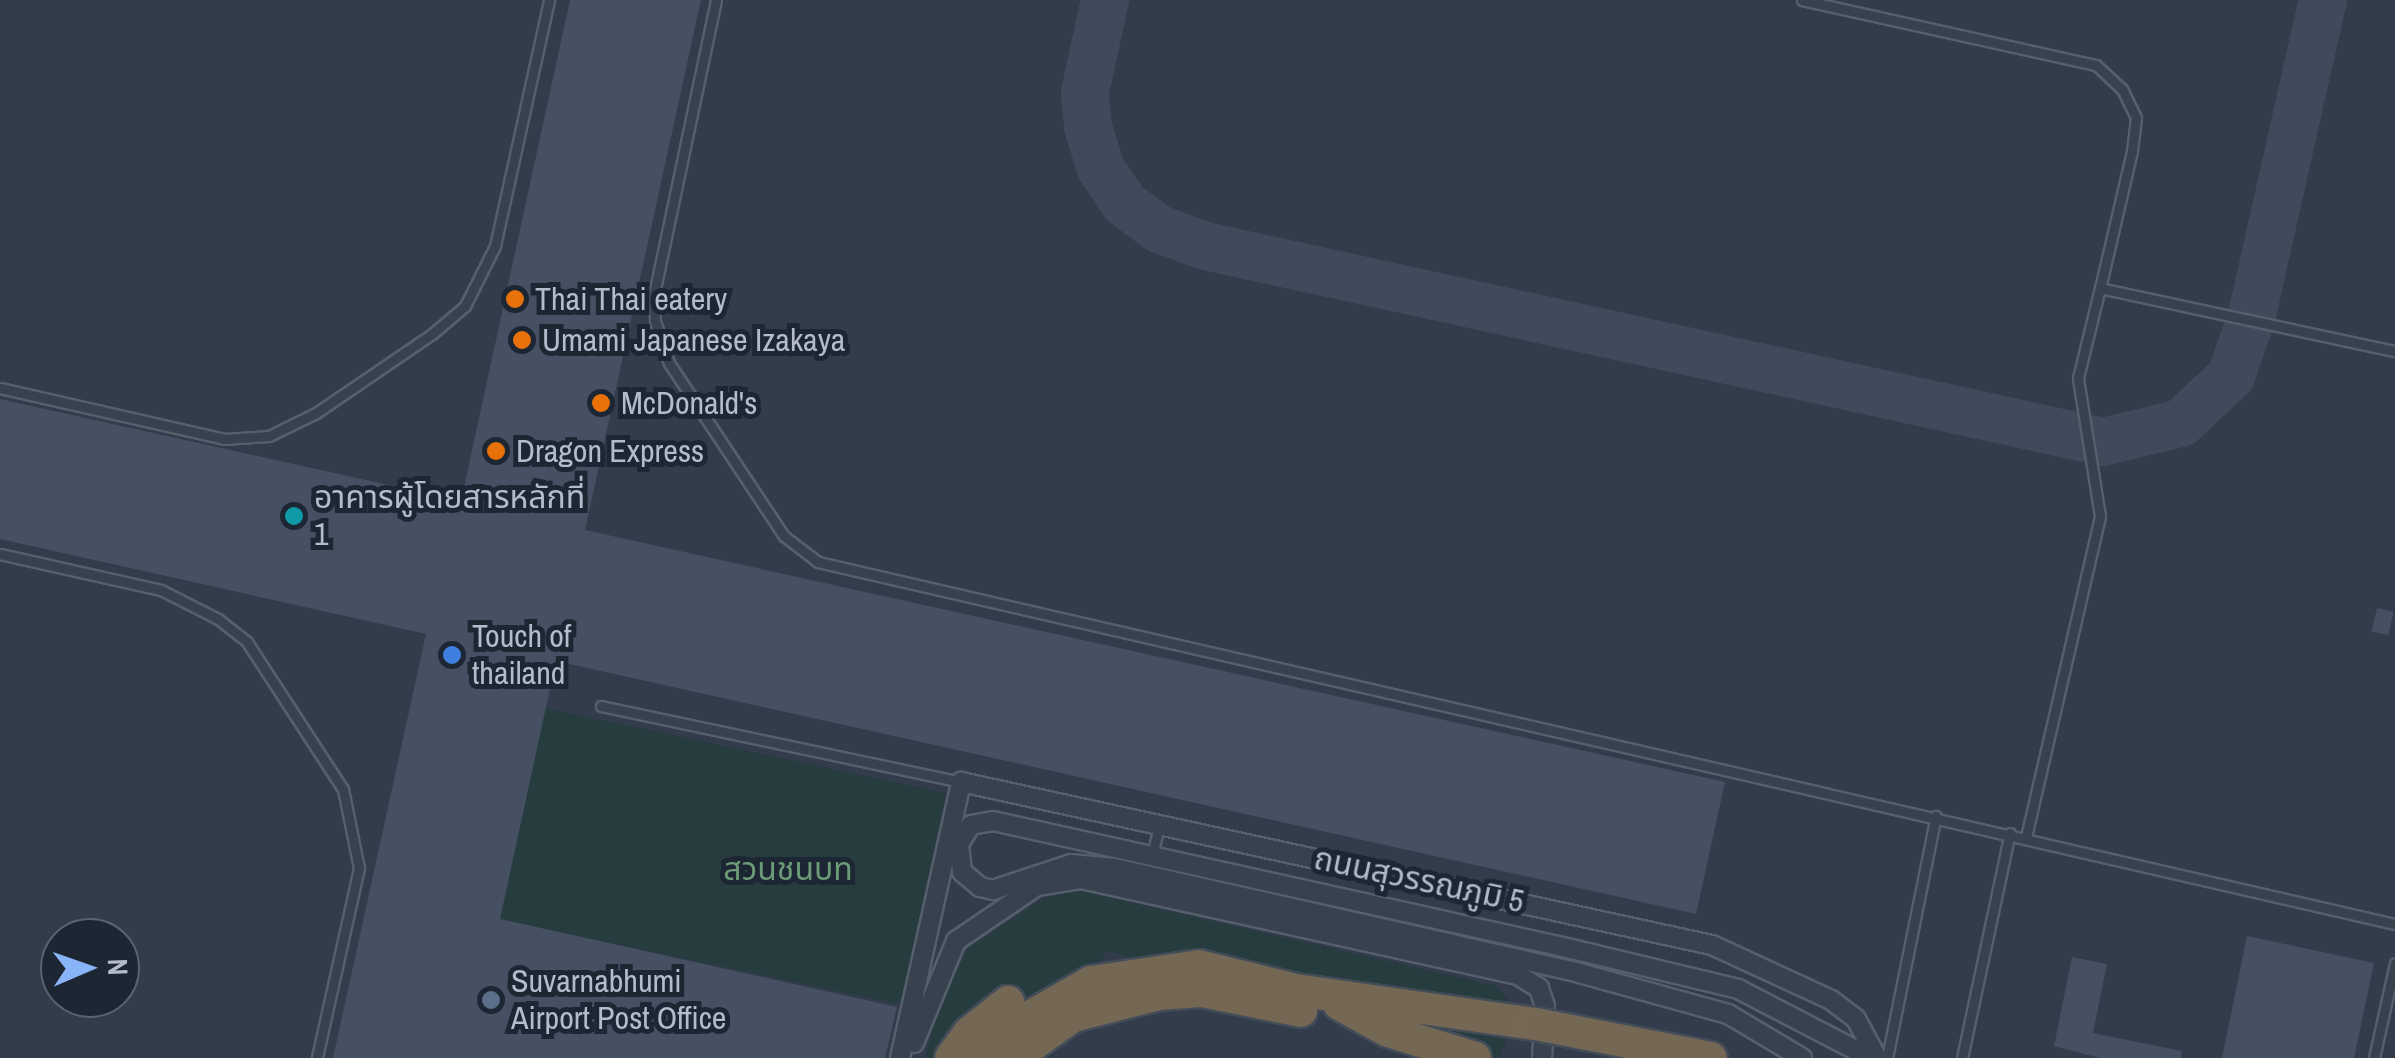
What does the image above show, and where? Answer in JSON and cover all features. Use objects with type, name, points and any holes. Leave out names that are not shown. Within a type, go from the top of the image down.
[{"type":"highway","points":[[951,1058],[969,1034],[1031,986],[1100,963],[1160,956],[1224,958],[1302,983],[1388,1031]]},
{"type":"highway","points":[[982,1058],[1000,1034],[1091,982],[1199,966],[1296,990],[1536,1024],[1711,1058]]},
{"type":"highway","points":[[1014,1058],[1073,1016],[1173,993],[1202,991],[1388,1031],[1475,1058]]},
{"type":"street","name":"ถนนสุวรรณภูมิ 5","points":[[900,1058],[961,782],[1712,945],[1831,1000],[1856,1019],[1874,1058]]},
{"type":"street","name":"ถนนสุวรรณภูมิ 5","points":[[953,819],[962,872],[980,887],[993,890],[1072,864],[1104,866],[1576,972],[1709,1008],[1802,1058]]},
{"type":"street","name":"ถนนสุวรรณภูมิ 5","points":[[944,862],[971,824],[993,821],[1738,989],[1874,1058]]},
{"type":"street","points":[[908,1058],[932,985],[956,941],[1020,896],[1060,879],[1093,879],[1518,975],[1539,988],[1545,1006],[1542,1058]]},
{"type":"lane","points":[[0,388],[224,438],[270,436],[316,413],[432,334],[464,306],[495,246],[549,0]]},
{"type":"lane","points":[[716,0],[654,294],[655,321],[670,363],[784,536],[818,562],[2395,924]]},
{"type":"lane","points":[[1802,0],[2096,65],[2122,89],[2136,118],[2132,151],[2078,378],[2100,516],[2026,837]]},
{"type":"lane","points":[[2100,288],[2395,351]]},
{"type":"lane","points":[[0,554],[161,590],[218,619],[247,642],[343,789],[359,868],[316,1058]]},
{"type":"lane","points":[[601,706],[961,782]]},
{"type":"lane","points":[[1888,1058],[1936,816]]},
{"type":"lane","points":[[1152,856],[1159,824]]},
{"type":"lane","points":[[1962,1058],[2010,833]]},
{"type":"lane","points":[[2374,1058],[2395,962]]},
{"type":"shaded area","points":[[0,0],[2395,0],[2395,1058],[0,1058]]},
{"type":"green space","name":"สวนชนบท","points":[[545,708],[946,793],[901,1005],[500,919]]},
{"type":"green space","points":[[1076,890],[1496,986],[1509,1000],[1507,1039],[1499,1058],[1467,1058],[1456,1043],[1106,951],[1053,1058],[925,1058],[939,1006],[968,948],[1042,899]]},
{"type":"building","name":"อาคารผู้โดยสารหลักที่ 1","points":[[570,0],[701,0],[585,530],[1725,782],[1696,914],[556,661],[500,919],[897,1007],[885,1058],[333,1058],[426,634],[0,539],[0,399],[461,501]]},
{"type":"building","points":[[2377,608],[2394,612],[2388,635],[2372,631]]},
{"type":"building","points":[[2247,936],[2374,963],[2354,1058],[2222,1058]]},
{"type":"building","points":[[2072,957],[2107,964],[2093,1033],[2182,1051],[2181,1058],[2100,1058],[2054,1046]]},
{"type":"taxiway","points":[[1105,0],[1085,92],[1088,127],[1101,169],[1125,204],[1159,229],[1205,246],[2103,442],[2181,423],[2231,376],[2251,319],[2323,0]]},
{"type":"place","name":"Thai Thai eatery","points":[[515,299]]},
{"type":"place","name":"Umami Japanese Izakaya","points":[[522,340]]},
{"type":"place","name":"McDonald's","points":[[601,403]]},
{"type":"place","name":"Dragon Express","points":[[496,451]]},
{"type":"place","name":"อาคารผู้โดยสารหลักที่ 1","points":[[294,516]]},
{"type":"place","name":"Touch of thailand","points":[[452,655]]},
{"type":"place","name":"Suvarnabhumi Airport Post Office","points":[[491,1000]]}]
